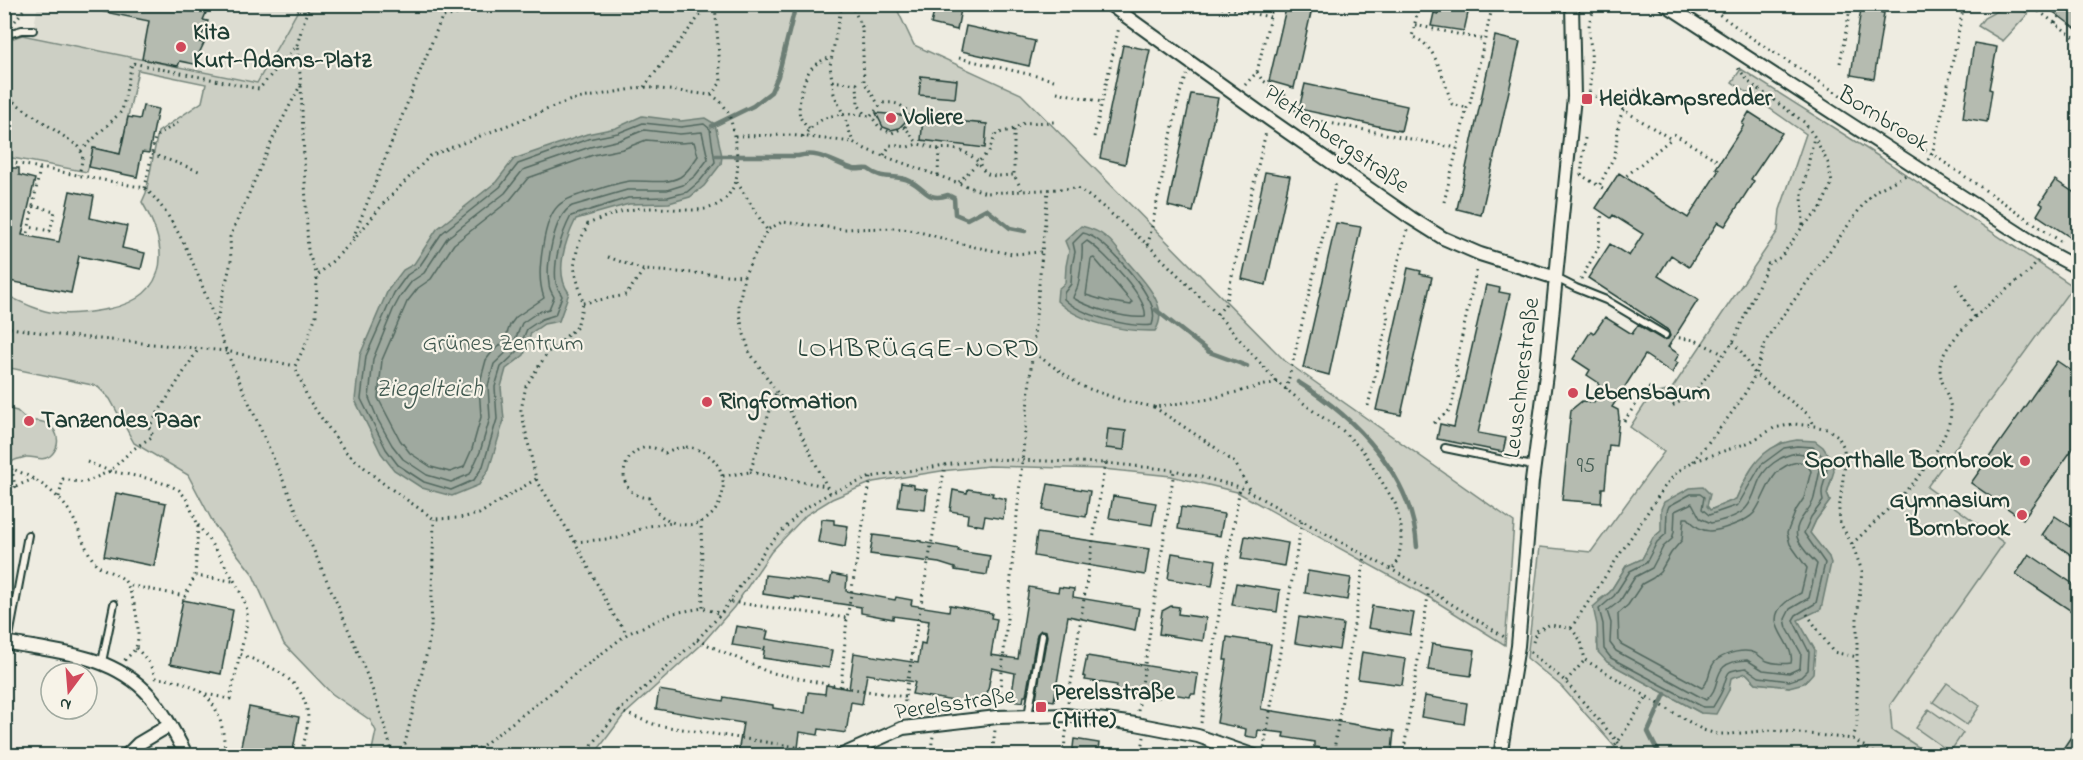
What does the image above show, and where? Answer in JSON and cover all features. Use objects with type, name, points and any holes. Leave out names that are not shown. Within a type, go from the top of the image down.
[{"type":"street","name":"Plettenbergstraße","points":[[1109,4],[1269,119],[1443,238],[1480,254],[1556,278]]},
{"type":"street","name":"Leuschnerstraße","points":[[1500,756],[1518,646],[1534,466],[1547,367],[1575,84],[1572,4]]},
{"type":"street","name":"Bornbrook","points":[[1665,4],[2046,251],[2079,268]]},
{"type":"street","points":[[6,642],[102,662],[119,670],[150,696],[170,725],[187,756]]},
{"type":"street","name":"Perelsstraße","points":[[841,755],[903,728],[997,717],[1066,714],[1198,736],[1255,756]]},
{"type":"street","points":[[126,756],[138,744],[170,725]]},
{"type":"lane","points":[[4,35],[22,30],[33,30]]},
{"type":"lane","points":[[1556,278],[1606,300],[1665,335]]},
{"type":"lane","points":[[1445,448],[1534,466]]},
{"type":"lane","points":[[6,642],[28,535]]},
{"type":"lane","points":[[102,662],[114,604]]},
{"type":"lane","points":[[1028,716],[1042,635]]},
{"type":"path","points":[[10,26],[28,4]]},
{"type":"path","points":[[309,4],[297,45],[301,84],[308,252],[317,276],[316,315],[295,366],[308,399],[345,451],[380,481],[434,519],[479,514],[536,479]]},
{"type":"path","points":[[351,243],[442,17],[516,4]]},
{"type":"path","points":[[644,87],[708,4]]},
{"type":"path","points":[[711,95],[721,82],[715,4]]},
{"type":"path","points":[[842,4],[830,66],[834,94],[853,142]]},
{"type":"path","points":[[851,4],[862,27],[864,82],[879,105]]},
{"type":"path","points":[[966,12],[968,4]]},
{"type":"path","points":[[1204,4],[1270,17]]},
{"type":"path","points":[[1236,95],[1257,72],[1272,4]]},
{"type":"path","points":[[1419,4],[1412,37],[1421,39],[1436,60],[1452,104],[1467,108]]},
{"type":"path","points":[[1444,202],[1493,4]]},
{"type":"path","points":[[1588,106],[1591,49],[1588,22],[1593,10],[1600,4]]},
{"type":"path","points":[[1705,4],[1756,41],[1932,154],[2070,248]]},
{"type":"path","points":[[1840,63],[1851,4]]},
{"type":"path","points":[[1692,462],[1729,415],[1755,374],[1769,335],[1867,199],[1877,190],[1921,169],[1932,154],[1964,4]]},
{"type":"path","points":[[2029,4],[2035,6],[2079,40]]},
{"type":"path","points":[[1094,137],[1122,14]]},
{"type":"path","points":[[2055,23],[2059,16]]},
{"type":"path","points":[[1415,25],[1485,40]]},
{"type":"path","points":[[1624,421],[1648,387],[1674,405],[1693,394],[1733,342],[1768,264],[1781,257],[1803,225],[1820,210],[1832,183],[1828,163],[1804,122],[1750,82],[1737,67],[1756,41]]},
{"type":"path","points":[[81,151],[122,111],[132,63],[259,89],[297,45]]},
{"type":"path","points":[[809,129],[801,118],[800,103],[804,84],[810,70],[821,61],[831,57]]},
{"type":"path","points":[[959,58],[1058,81]]},
{"type":"path","points":[[1148,245],[1180,93],[1191,63]]},
{"type":"path","points":[[1257,72],[1262,80],[1284,94],[1296,111],[1310,119],[1457,148]]},
{"type":"path","points":[[832,81],[857,84],[864,82]]},
{"type":"path","points":[[216,322],[231,262],[230,237],[274,136],[301,84]]},
{"type":"path","points":[[857,84],[858,104],[865,115]]},
{"type":"path","points":[[1599,186],[1616,155],[1619,121],[1623,110],[1639,86]]},
{"type":"path","points":[[317,276],[351,243],[384,203],[430,156],[571,100],[644,87],[711,95],[719,99],[728,111],[733,124],[736,146],[737,182],[726,200],[714,208],[696,210],[650,208],[623,210],[588,224],[578,245],[574,267],[583,303],[576,327],[548,352],[526,386],[521,410],[536,479],[575,542],[613,614],[627,634]]},
{"type":"path","points":[[1057,92],[1102,102]]},
{"type":"path","points":[[4,95],[74,143],[83,156],[79,175]]},
{"type":"path","points":[[1589,95],[1604,98],[1671,139],[1625,177]]},
{"type":"path","points":[[802,137],[827,116],[844,116],[849,113],[871,116],[880,128],[892,134],[906,127],[908,121],[908,112],[902,104],[892,102],[879,105],[871,116]]},
{"type":"path","points":[[122,108],[129,110]]},
{"type":"path","points":[[1217,314],[1225,304],[1269,119]]},
{"type":"path","points":[[145,188],[155,137],[182,120]]},
{"type":"path","points":[[959,183],[989,151],[996,134],[1014,129],[1024,123],[1055,122]]},
{"type":"path","points":[[178,123],[181,128]]},
{"type":"path","points":[[906,127],[918,144]]},
{"type":"path","points":[[1014,129],[1014,175],[1023,192]]},
{"type":"path","points":[[1586,129],[1581,175],[1608,191]]},
{"type":"path","points":[[1674,134],[1720,162]]},
{"type":"path","points":[[734,136],[802,137],[853,142],[986,193],[1078,188],[1148,245],[1217,314],[1276,382],[1343,431],[1363,451],[1395,503],[1401,526],[1398,561],[1392,570]]},
{"type":"path","points":[[1803,225],[1802,194],[1814,136]]},
{"type":"path","points":[[884,155],[890,145],[908,147],[918,144],[939,149],[950,147],[968,154],[986,173],[994,176],[1014,175]]},
{"type":"path","points":[[938,175],[939,149]]},
{"type":"path","points":[[152,154],[199,171]]},
{"type":"path","points":[[4,161],[145,188],[166,214],[186,248],[226,351],[368,674],[393,756]]},
{"type":"path","points":[[28,233],[40,168]]},
{"type":"path","points":[[1286,390],[1339,168]]},
{"type":"path","points":[[737,182],[767,230]]},
{"type":"path","points":[[992,756],[1002,688],[1048,189]]},
{"type":"path","points":[[29,227],[51,231],[55,211],[33,206]]},
{"type":"path","points":[[1576,288],[1599,246],[1602,212]]},
{"type":"path","points":[[1368,406],[1388,319],[1386,307],[1411,218]]},
{"type":"path","points":[[830,493],[790,411],[750,353],[742,328],[740,305],[744,276],[767,230],[782,222],[844,229],[895,228],[1012,254],[1043,252]]},
{"type":"path","points":[[1852,544],[1927,464],[1941,440],[1951,414],[1950,398],[1940,371],[1940,362],[1964,327],[2030,271],[2046,251]]},
{"type":"path","points":[[1434,423],[1451,409],[1458,375],[1455,368],[1480,254]]},
{"type":"path","points":[[608,257],[643,270],[744,276]]},
{"type":"path","points":[[583,303],[626,295],[643,270]]},
{"type":"path","points":[[4,294],[6,283]]},
{"type":"path","points":[[1956,284],[1974,317]]},
{"type":"path","points":[[4,327],[58,335],[226,351],[295,366]]},
{"type":"path","points":[[1665,335],[1695,340],[1723,354]]},
{"type":"path","points":[[1733,342],[1755,374],[1809,415],[1814,426]]},
{"type":"path","points":[[59,497],[63,479],[84,483],[110,471],[132,450],[153,436],[149,427],[199,348]]},
{"type":"path","points":[[1034,353],[1081,386],[1124,401],[1154,407],[1209,399],[1276,382]]},
{"type":"path","points":[[750,472],[776,392]]},
{"type":"path","points":[[1154,407],[1235,463],[1251,493]]},
{"type":"path","points":[[1571,628],[1665,486],[1677,472],[1692,462],[1750,442],[1774,428],[1794,424],[1827,429],[1838,435],[1844,448],[1840,523],[1852,544],[1862,572],[1857,619],[1857,724],[1853,739]]},
{"type":"path","points":[[575,542],[618,538],[648,526],[688,524],[701,521],[713,512],[721,501],[724,488],[723,476],[713,459],[694,448],[677,448],[665,453],[655,448],[646,448],[632,454],[626,462],[624,471],[627,485],[638,496],[649,498],[658,513],[675,523]]},
{"type":"path","points":[[586,756],[619,711],[697,640],[721,614],[766,548],[802,510],[830,493],[871,477],[988,459],[1105,464],[1174,470],[1240,487],[1429,590],[1530,653],[1566,681],[1630,756]]},
{"type":"path","points":[[87,462],[110,471],[146,478],[179,490],[186,498],[198,525],[233,580],[247,612],[230,699],[206,694]]},
{"type":"path","points":[[1063,756],[1068,725],[1066,714],[1105,464]]},
{"type":"path","points":[[903,728],[905,697],[945,465]]},
{"type":"path","points":[[4,466],[34,479],[59,497],[71,515],[94,562],[123,579],[127,585],[134,600],[138,618],[136,648],[128,655],[119,670]]},
{"type":"path","points":[[12,469],[15,487]]},
{"type":"path","points":[[1136,724],[1174,470]]},
{"type":"path","points":[[723,476],[750,472],[826,486]]},
{"type":"path","points":[[841,687],[847,618],[871,477]]},
{"type":"path","points":[[4,502],[15,487],[34,479]]},
{"type":"path","points":[[1198,736],[1240,487]]},
{"type":"path","points":[[402,756],[427,652],[434,519]]},
{"type":"path","points":[[1263,756],[1302,520]]},
{"type":"path","points":[[701,521],[703,608]]},
{"type":"path","points":[[127,585],[184,597],[195,576],[198,525]]},
{"type":"path","points":[[4,548],[4,567]]},
{"type":"path","points":[[1333,756],[1365,556]]},
{"type":"path","points":[[195,576],[233,580]]},
{"type":"path","points":[[1403,756],[1429,590]]},
{"type":"path","points":[[731,602],[847,618]]},
{"type":"path","points":[[469,756],[627,634],[674,613],[703,608],[721,614]]},
{"type":"path","points":[[1807,614],[1833,652],[1857,657]]},
{"type":"path","points":[[1530,653],[1536,631],[1550,625],[1571,628],[1581,641],[1585,660],[1703,730],[1717,734],[1772,730],[1853,739],[1879,756]]},
{"type":"path","points":[[697,640],[768,672],[905,697]]},
{"type":"path","points":[[136,648],[147,659],[155,678],[185,682],[206,694],[218,713],[223,730],[225,756]]},
{"type":"path","points":[[240,654],[283,673],[301,696],[308,720],[301,756]]},
{"type":"path","points":[[1566,681],[1585,660]]},
{"type":"path","points":[[1612,756],[1614,747],[1646,698]]},
{"type":"path","points":[[619,711],[656,724],[841,755]]},
{"type":"path","points":[[930,756],[934,725]]},
{"type":"shaded area","name":"Kita Kurt-Adams-Platz","points":[[38,5],[301,5],[257,83],[32,36]]},
{"type":"shaded area","name":"Gymnasium Bornbrook","points":[[2073,286],[2078,289],[2078,755],[1931,755],[1892,730],[1890,705],[2004,543],[1927,487]]},
{"type":"green space","name":"Grünes Zentrum","points":[[301,5],[895,5],[914,45],[1021,94],[1285,361],[1514,522],[1505,645],[1432,599],[1237,492],[1171,476],[1103,469],[989,466],[873,482],[832,499],[806,515],[771,552],[734,607],[700,646],[623,716],[594,755],[371,755],[376,731],[370,720],[331,693],[284,644],[252,573],[215,526],[188,475],[134,443],[110,399],[97,386],[5,367],[4,294],[43,310],[72,314],[120,306],[138,298],[150,287],[157,273],[160,258],[152,222],[142,202],[146,193],[158,132],[202,102],[206,84],[138,70],[120,154],[94,148],[87,172],[4,157],[5,41],[22,35],[257,83]]},
{"type":"green space","points":[[2008,5],[2015,5],[2028,14],[2003,41],[1978,26],[1984,18]]},
{"type":"green space","points":[[1741,69],[1878,156],[2073,286],[1927,487],[2004,543],[1890,705],[1892,730],[1931,755],[1622,755],[1561,686],[1527,658],[1540,547],[1591,552],[1664,452],[1630,427],[1651,395],[1671,390],[1778,231],[1780,210],[1806,134],[1732,82]],"holes":[[[1782,442],[1831,482],[1827,494],[1830,501],[1816,520],[1810,533],[1829,557],[1798,620],[1789,687],[1756,683],[1746,673],[1730,678],[1729,690],[1701,713],[1607,662],[1597,644],[1599,600],[1610,592],[1626,566],[1642,559],[1653,538],[1661,531],[1707,506],[1710,510],[1736,499],[1753,466]]]},
{"type":"green space","points":[[9,409],[17,411],[29,422],[37,421],[51,426],[57,437],[57,444],[50,456],[41,459],[26,457],[13,461],[11,465],[5,464],[5,411]]},
{"type":"green space","points":[[1947,683],[1980,706],[1967,725],[1933,702]]},
{"type":"green space","points":[[1929,709],[1963,733],[1950,752],[1916,728]]},
{"type":"water","name":"Ziegelteich","points":[[642,116],[681,121],[705,118],[715,124],[722,156],[721,164],[704,186],[690,197],[669,203],[629,204],[576,219],[563,257],[562,276],[569,293],[559,321],[544,324],[531,333],[524,355],[506,369],[501,387],[504,420],[489,469],[479,485],[452,496],[422,488],[394,470],[381,453],[355,400],[360,355],[388,290],[403,270],[414,264],[437,229],[496,182],[514,159],[587,134],[616,128]]},
{"type":"water","points":[[1081,226],[1098,232],[1110,240],[1146,283],[1160,312],[1155,331],[1130,330],[1103,325],[1078,315],[1057,301],[1058,289],[1065,283],[1069,251],[1065,241]]},
{"type":"water","points":[[1815,441],[1823,447],[1833,462],[1834,471],[1827,494],[1830,501],[1816,520],[1810,533],[1829,557],[1831,563],[1821,609],[1798,620],[1815,650],[1813,673],[1804,683],[1789,687],[1756,683],[1746,673],[1731,678],[1729,690],[1716,714],[1701,713],[1607,662],[1598,652],[1597,625],[1593,607],[1610,592],[1626,566],[1642,559],[1653,538],[1661,531],[1661,509],[1664,502],[1690,488],[1703,487],[1710,494],[1707,506],[1710,510],[1736,499],[1746,478],[1765,453],[1785,442]]},
{"type":"building","points":[[95,4],[210,4],[203,20],[208,21],[199,42],[204,43],[194,64],[180,61],[178,66],[142,59],[149,21],[95,10]]},
{"type":"building","points":[[936,4],[962,4],[957,30],[931,24]]},
{"type":"building","points":[[1287,4],[1313,4],[1294,88],[1269,81]]},
{"type":"building","points":[[1440,4],[1470,4],[1464,31],[1431,26],[1434,13],[1438,14]]},
{"type":"building","points":[[2042,4],[2079,4],[2079,31],[2059,16]]},
{"type":"building","points":[[1861,9],[1884,13],[1874,79],[1851,75]]},
{"type":"building","points":[[966,26],[1035,41],[1029,66],[961,51]]},
{"type":"building","points":[[1495,36],[1520,42],[1481,215],[1457,209]]},
{"type":"building","points":[[1974,43],[1997,47],[1989,89],[1992,90],[1987,122],[1963,118]]},
{"type":"building","points":[[1123,45],[1150,50],[1125,164],[1100,158]]},
{"type":"building","points":[[921,76],[957,80],[955,98],[919,95]]},
{"type":"building","points":[[1305,84],[1407,106],[1401,131],[1299,109]]},
{"type":"building","points":[[1191,94],[1218,98],[1193,212],[1168,206]]},
{"type":"building","points":[[143,106],[158,109],[149,153],[142,152],[137,177],[89,167],[93,148],[120,154],[128,117],[140,119]]},
{"type":"building","points":[[1749,112],[1782,133],[1751,179],[1754,181],[1725,226],[1718,222],[1689,267],[1671,255],[1658,276],[1698,300],[1668,347],[1679,354],[1675,361],[1678,363],[1672,373],[1645,355],[1612,407],[1618,410],[1619,418],[1616,446],[1609,445],[1605,488],[1602,488],[1601,503],[1562,500],[1571,410],[1582,401],[1594,403],[1599,383],[1587,375],[1590,370],[1573,359],[1591,331],[1594,333],[1605,317],[1632,334],[1638,325],[1663,340],[1670,336],[1668,330],[1588,278],[1610,244],[1629,256],[1643,234],[1613,215],[1611,218],[1596,208],[1619,173],[1688,218],[1719,170],[1716,168],[1744,125],[1742,124]]},
{"type":"building","name":"Voliere","points":[[876,113],[911,116],[899,128],[891,130],[883,127]]},
{"type":"building","points":[[923,118],[987,124],[985,148],[921,140]]},
{"type":"building","points":[[4,168],[19,168],[19,175],[35,179],[22,235],[59,242],[70,191],[94,196],[90,218],[127,226],[122,248],[145,253],[141,269],[79,256],[71,293],[4,280]]},
{"type":"building","points":[[1265,172],[1290,176],[1266,285],[1242,279]]},
{"type":"building","points":[[2055,180],[2079,196],[2079,243],[2037,215],[2043,205],[2040,203]]},
{"type":"building","points":[[1336,223],[1361,227],[1329,375],[1303,368]]},
{"type":"building","points":[[1408,268],[1432,277],[1401,415],[1376,410]]},
{"type":"building","points":[[1486,285],[1500,288],[1499,292],[1510,294],[1478,433],[1506,438],[1503,452],[1437,439],[1440,424],[1454,427]]},
{"type":"building","name":"Sporthalle Bornbrook","points":[[2057,361],[2079,376],[2079,440],[2023,519],[1971,483]]},
{"type":"building","points":[[1108,429],[1126,431],[1124,450],[1106,448]]},
{"type":"building","points":[[901,483],[927,490],[925,510],[898,507]]},
{"type":"building","points":[[1048,484],[1090,491],[1086,517],[1043,510]]},
{"type":"building","points":[[968,489],[993,493],[992,496],[1006,499],[1003,519],[985,516],[983,526],[967,523],[968,514],[950,511],[953,490],[967,493]]},
{"type":"building","points":[[116,493],[166,503],[154,566],[104,556]]},
{"type":"building","points":[[1113,496],[1156,503],[1152,525],[1109,518]]},
{"type":"building","points":[[1181,507],[1224,514],[1220,536],[1178,529]]},
{"type":"building","points":[[2055,516],[2079,532],[2079,560],[2042,535]]},
{"type":"building","points":[[822,519],[834,520],[834,524],[848,526],[845,547],[818,542]]},
{"type":"building","points":[[1037,533],[1149,549],[1145,575],[1034,556]]},
{"type":"building","points":[[873,535],[921,541],[959,549],[958,551],[990,556],[987,575],[955,570],[955,568],[939,563],[870,554]]},
{"type":"building","points":[[1245,536],[1288,543],[1284,566],[1241,559]]},
{"type":"building","points":[[1172,553],[1216,560],[1212,586],[1168,579]]},
{"type":"building","points":[[2029,554],[2079,588],[2079,616],[2016,574]]},
{"type":"building","points":[[1308,571],[1351,578],[1347,600],[1305,593]]},
{"type":"building","points":[[832,574],[847,577],[846,591],[895,600],[896,597],[912,600],[911,605],[949,611],[950,605],[992,613],[991,618],[997,619],[991,655],[1018,659],[1029,587],[1058,592],[1059,587],[1074,589],[1073,597],[1139,608],[1135,630],[1068,616],[1054,701],[1036,698],[1047,636],[1046,631],[1041,630],[1037,634],[1023,702],[1011,700],[1015,673],[992,668],[986,700],[972,698],[971,704],[912,694],[915,682],[867,674],[862,704],[851,702],[846,733],[819,729],[818,735],[800,732],[797,756],[757,756],[738,753],[743,723],[656,709],[659,690],[723,701],[724,697],[805,713],[808,692],[825,694],[826,685],[849,689],[854,653],[918,663],[921,643],[925,644],[929,621],[893,616],[893,619],[861,613],[861,607],[763,594],[765,575],[830,583]]},
{"type":"building","points":[[1236,583],[1280,590],[1277,612],[1232,605]]},
{"type":"building","points":[[183,600],[233,610],[221,674],[170,664]]},
{"type":"building","points":[[1171,606],[1179,607],[1178,614],[1206,618],[1203,641],[1159,634],[1162,611]]},
{"type":"building","points":[[1372,606],[1414,613],[1410,635],[1368,628]]},
{"type":"building","points":[[1299,617],[1343,624],[1339,650],[1295,643]]},
{"type":"building","points":[[736,626],[768,631],[766,639],[832,650],[829,668],[763,658],[765,646],[764,650],[732,645]]},
{"type":"building","points":[[1227,637],[1271,644],[1261,709],[1394,731],[1392,751],[1387,750],[1386,754],[1356,749],[1355,755],[1314,747],[1314,742],[1283,737],[1284,733],[1258,730],[1257,738],[1245,736],[1246,729],[1217,723],[1227,660],[1224,660]]},
{"type":"building","points":[[1432,644],[1475,650],[1471,676],[1428,670]]},
{"type":"building","points":[[1362,652],[1406,659],[1402,685],[1358,679]]},
{"type":"building","points":[[1087,656],[1198,674],[1195,694],[1191,694],[1190,697],[1160,692],[1159,698],[1116,691],[1117,685],[1085,680],[1086,677],[1083,676]]},
{"type":"building","points":[[1425,696],[1467,703],[1464,724],[1421,717]]},
{"type":"building","points":[[249,707],[299,717],[292,756],[239,756]]},
{"type":"building","points":[[2079,725],[2079,756],[2058,756]]},
{"type":"building","points":[[1074,739],[1099,743],[1097,756],[1072,756]]},
{"type":"waterway","points":[[712,126],[753,106],[771,92],[778,76],[796,4]]},
{"type":"waterway","points":[[716,156],[821,156],[854,169],[868,169],[879,175],[910,181],[931,196],[948,195],[954,198],[955,214],[967,219],[986,209],[1010,228],[1025,231]]},
{"type":"waterway","points":[[1156,310],[1209,352],[1247,366]]},
{"type":"waterway","points":[[1298,382],[1319,396],[1360,431],[1393,473],[1405,496],[1413,521],[1417,547]]},
{"type":"waterway","points":[[1661,756],[1648,732],[1665,694]]},
{"type":"place","name":"Kita Kurt-Adams-Platz","points":[[181,47]]},
{"type":"place","name":"Heidkampsredder","points":[[1587,99]]},
{"type":"place","name":"Voliere","points":[[891,118]]},
{"type":"place","name":"Lebensbaum","points":[[1573,393]]},
{"type":"place","name":"Ringformation","points":[[707,402]]},
{"type":"place","name":"Tanzendes Paar","points":[[29,421]]},
{"type":"place","name":"Sporthalle Bornbrook","points":[[2025,461]]},
{"type":"place","name":"Gymnasium Bornbrook","points":[[2022,515]]},
{"type":"place","name":"Perelsstraße (Mitte)","points":[[1041,707]]},
{"type":"district","name":"LOHBRÜGGE-NORD","points":[[919,349]]}]
